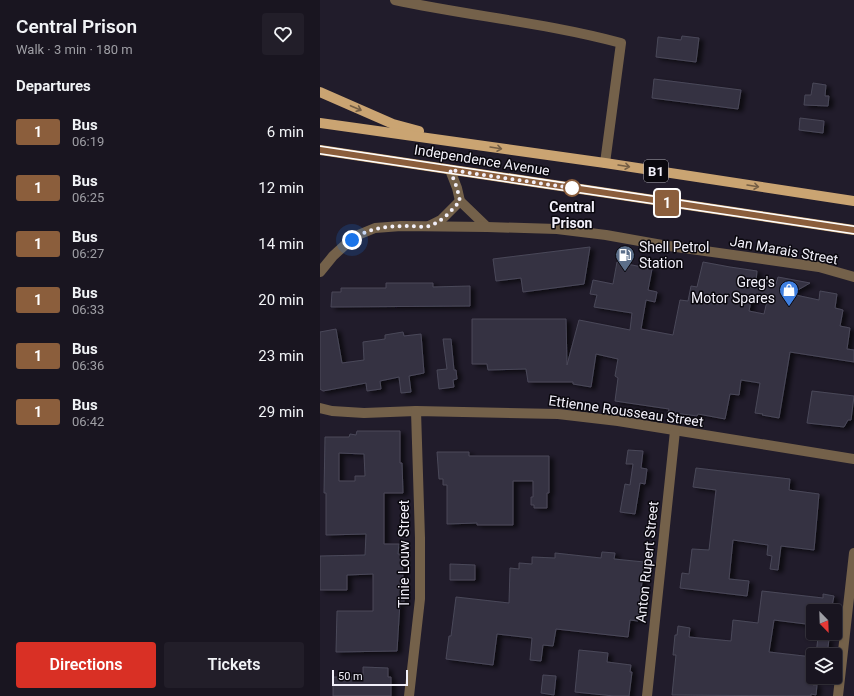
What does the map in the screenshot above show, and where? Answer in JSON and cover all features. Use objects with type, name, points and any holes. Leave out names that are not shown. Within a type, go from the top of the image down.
[{"type":"main road","name":"B1","points":[[320,92],[393,124],[457,141]]},
{"type":"main road","name":"Independence Avenue","points":[[320,123],[457,141],[854,201]]},
{"type":"main road","name":"Independence Avenue","points":[[320,150],[854,230]]},
{"type":"street","points":[[395,0],[436,9],[595,36],[621,43],[605,163]]},
{"type":"street","points":[[450,170],[460,201],[487,227]]},
{"type":"street","points":[[428,226],[441,220],[460,201]]},
{"type":"street","name":"Jan Marais Street","points":[[320,272],[332,256],[358,235],[376,228],[428,226],[557,229],[819,267],[854,276]]},
{"type":"street","name":"Ettienne Rousseau Street","points":[[320,408],[332,411],[364,413],[416,412],[558,414],[618,421],[854,459]]},
{"type":"street","name":"Tinie Louw Street","points":[[409,696],[420,599],[420,538],[416,412]]},
{"type":"street","name":"Anton Rupert Street","points":[[647,696],[675,431]]},
{"type":"street","points":[[838,696],[854,553]]},
{"type":"building","points":[[682,36],[699,38],[696,62],[656,57],[658,37],[681,40]]},
{"type":"building","points":[[654,79],[741,90],[738,109],[652,98]]},
{"type":"building","points":[[813,83],[826,85],[825,96],[829,96],[828,106],[804,105],[805,95],[811,95]]},
{"type":"building","points":[[800,118],[824,121],[823,133],[799,130]]},
{"type":"building","points":[[590,247],[584,284],[523,292],[521,278],[496,281],[493,259]]},
{"type":"building","points":[[617,262],[652,269],[648,290],[657,292],[655,302],[646,300],[641,329],[673,335],[680,300],[688,301],[691,286],[697,287],[703,262],[757,271],[756,281],[776,284],[778,277],[810,283],[791,294],[819,300],[820,291],[837,294],[835,308],[843,310],[840,326],[850,328],[847,349],[854,350],[854,362],[790,352],[779,418],[755,413],[760,383],[741,380],[739,395],[730,394],[725,419],[698,414],[697,416],[668,412],[669,409],[615,401],[618,378],[615,376],[618,359],[596,354],[591,387],[573,384],[573,382],[528,382],[526,369],[488,370],[487,364],[472,364],[472,319],[566,319],[567,365],[579,320],[630,330],[632,313],[594,307],[597,295],[590,294],[593,280],[613,284]],"holes":[[[752,295],[768,297],[764,314],[749,311]]]},
{"type":"building","points":[[386,283],[433,283],[433,287],[470,286],[470,306],[331,307],[332,292],[341,292],[341,288],[386,288]]},
{"type":"building","points":[[336,329],[342,363],[364,360],[363,342],[385,339],[385,335],[403,332],[404,336],[421,334],[424,373],[409,376],[411,392],[401,393],[399,377],[380,381],[381,389],[367,391],[366,383],[323,391],[320,389],[320,332]]},
{"type":"building","points":[[443,339],[451,339],[454,370],[456,370],[457,379],[453,380],[454,387],[439,389],[437,370],[447,369]]},
{"type":"building","points":[[812,391],[854,396],[851,420],[848,420],[844,427],[807,423]]},
{"type":"building","points":[[357,431],[400,431],[400,463],[402,463],[403,493],[384,493],[384,544],[399,544],[398,554],[402,554],[404,602],[400,602],[397,651],[336,652],[337,611],[373,611],[373,574],[347,575],[347,590],[320,590],[320,556],[365,555],[366,534],[326,535],[326,493],[324,493],[325,437],[349,437],[350,434],[356,435]],"holes":[[[339,453],[364,454],[365,476],[355,476],[355,481],[339,481]]]},
{"type":"building","points":[[628,450],[643,451],[641,468],[647,469],[645,484],[640,483],[635,514],[620,512],[625,484],[630,485],[633,464],[626,464]]},
{"type":"building","points":[[437,452],[469,452],[469,456],[549,456],[549,493],[547,493],[547,508],[534,508],[534,505],[531,505],[531,497],[533,497],[533,481],[513,481],[513,525],[477,525],[477,523],[447,524],[447,485],[443,485],[443,479],[439,479]]},
{"type":"building","points":[[696,468],[790,479],[789,490],[819,494],[814,550],[781,546],[778,570],[770,569],[772,556],[767,555],[768,545],[733,540],[729,579],[749,581],[747,596],[680,588],[682,573],[689,574],[692,549],[709,550],[716,490],[693,487]]},
{"type":"building","points":[[602,552],[615,553],[614,559],[644,562],[638,621],[630,620],[628,637],[556,629],[553,646],[543,645],[541,661],[530,660],[532,638],[497,634],[493,665],[446,659],[449,636],[451,636],[456,597],[509,603],[510,568],[519,569],[519,563],[532,564],[532,557],[555,558],[555,553],[601,558]]},
{"type":"building","points":[[450,564],[475,565],[475,580],[450,580]]},
{"type":"building","points":[[762,591],[823,598],[823,594],[834,596],[832,604],[806,604],[806,624],[774,620],[769,652],[806,656],[806,684],[817,685],[816,695],[672,695],[676,655],[673,655],[675,635],[677,635],[678,626],[690,628],[689,637],[731,641],[733,620],[758,623]]},
{"type":"building","points":[[818,640],[829,640],[828,648],[817,648]]},
{"type":"building","points":[[579,650],[608,653],[607,662],[631,665],[630,672],[632,672],[629,696],[575,692]]},
{"type":"building","points":[[363,667],[388,668],[388,677],[391,677],[391,696],[333,696],[333,677],[363,677]]},
{"type":"building","points":[[543,675],[556,676],[554,695],[541,693]]},
{"type":"bus line","name":"1","points":[[320,150],[854,230]]},
{"type":"place","name":"Central Prison","points":[[572,188]]},
{"type":"place","name":"Shell Petrol Station","points":[[625,272]]},
{"type":"place","name":"Greg's Motor Spares","points":[[789,307]]},
{"type":"route","points":[[352,240],[358,235],[376,228],[428,226],[441,220],[460,201],[450,170],[572,188]]}]
